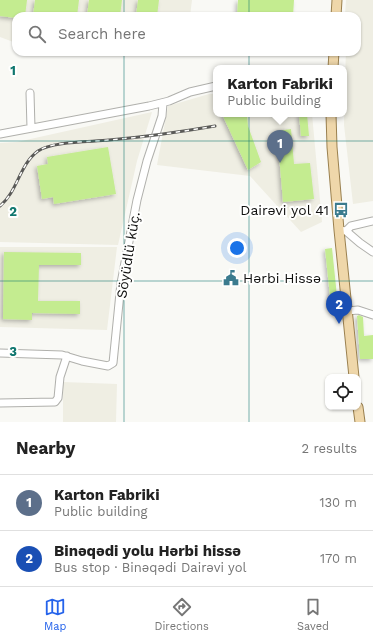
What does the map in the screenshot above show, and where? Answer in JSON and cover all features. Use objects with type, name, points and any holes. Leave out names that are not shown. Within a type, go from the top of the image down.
[{"type":"main road","points":[[336,12],[337,0]]},
{"type":"main road","points":[[331,117],[332,147],[343,231],[347,310],[354,374]]},
{"type":"main road","points":[[358,410],[360,422]]},
{"type":"street","points":[[0,134],[163,103],[190,92],[213,87]]},
{"type":"street","points":[[30,93],[31,128]]},
{"type":"street","name":"Söyüdlü küç.","points":[[0,353],[57,354],[108,366],[113,363],[121,283],[137,200],[147,161],[162,116],[163,103]]},
{"type":"street","points":[[373,221],[351,226],[343,231],[373,252]]},
{"type":"street","points":[[347,310],[358,310],[373,315]]},
{"type":"street","points":[[0,403],[55,402],[58,398],[60,377],[67,356]]},
{"type":"shaded area","points":[[0,0],[192,0],[190,12],[12,12],[12,42],[0,37]]},
{"type":"shaded area","points":[[346,0],[373,0],[373,201],[353,204],[344,125],[344,117],[347,117],[346,56],[361,56],[361,12],[345,12]]},
{"type":"shaded area","points":[[213,94],[213,117],[312,117],[322,222],[301,232],[250,176],[157,165],[168,106]]},
{"type":"shaded area","points":[[152,112],[137,161],[118,245],[0,242],[0,143],[17,142]]},
{"type":"shaded area","points":[[0,247],[117,247],[107,330],[0,327]]},
{"type":"shaded area","points":[[63,382],[117,384],[116,422],[63,422]]},
{"type":"building","points":[[0,0],[27,0],[26,12],[12,12],[12,18],[0,16]]},
{"type":"building","points":[[35,0],[79,0],[78,12],[34,12]]},
{"type":"building","points":[[89,0],[122,0],[120,12],[88,12]]},
{"type":"building","points":[[138,0],[159,0],[158,12],[136,12]]},
{"type":"building","points":[[238,0],[294,0],[293,12],[237,12]]},
{"type":"building","points":[[223,117],[247,117],[248,126],[261,162],[248,170]]},
{"type":"building","points":[[299,117],[307,117],[309,136],[301,136]]},
{"type":"building","points":[[291,129],[294,164],[310,163],[314,199],[283,202],[277,131]]},
{"type":"building","points":[[108,147],[116,194],[54,204],[53,197],[42,199],[37,166],[48,164],[47,157]]},
{"type":"building","points":[[332,248],[338,306],[331,306],[325,249]]},
{"type":"building","points":[[4,252],[81,253],[81,265],[39,265],[38,301],[80,301],[80,314],[32,313],[32,320],[3,319]]},
{"type":"building","points":[[359,315],[363,317],[364,336],[373,335],[373,359],[360,359],[357,316]]},
{"type":"railway","points":[[0,206],[11,193],[22,171],[32,157],[38,151],[52,145],[136,137],[215,126]]},
{"type":"place","name":"Karton Fabriki","points":[[280,163]]},
{"type":"place","name":"Dairəvi yol 41","points":[[341,210]]},
{"type":"place","name":"Hərbi Hissə","points":[[231,278]]},
{"type":"place","name":"Binəqədi yolu Hərbi hissə","points":[[339,324]]}]
